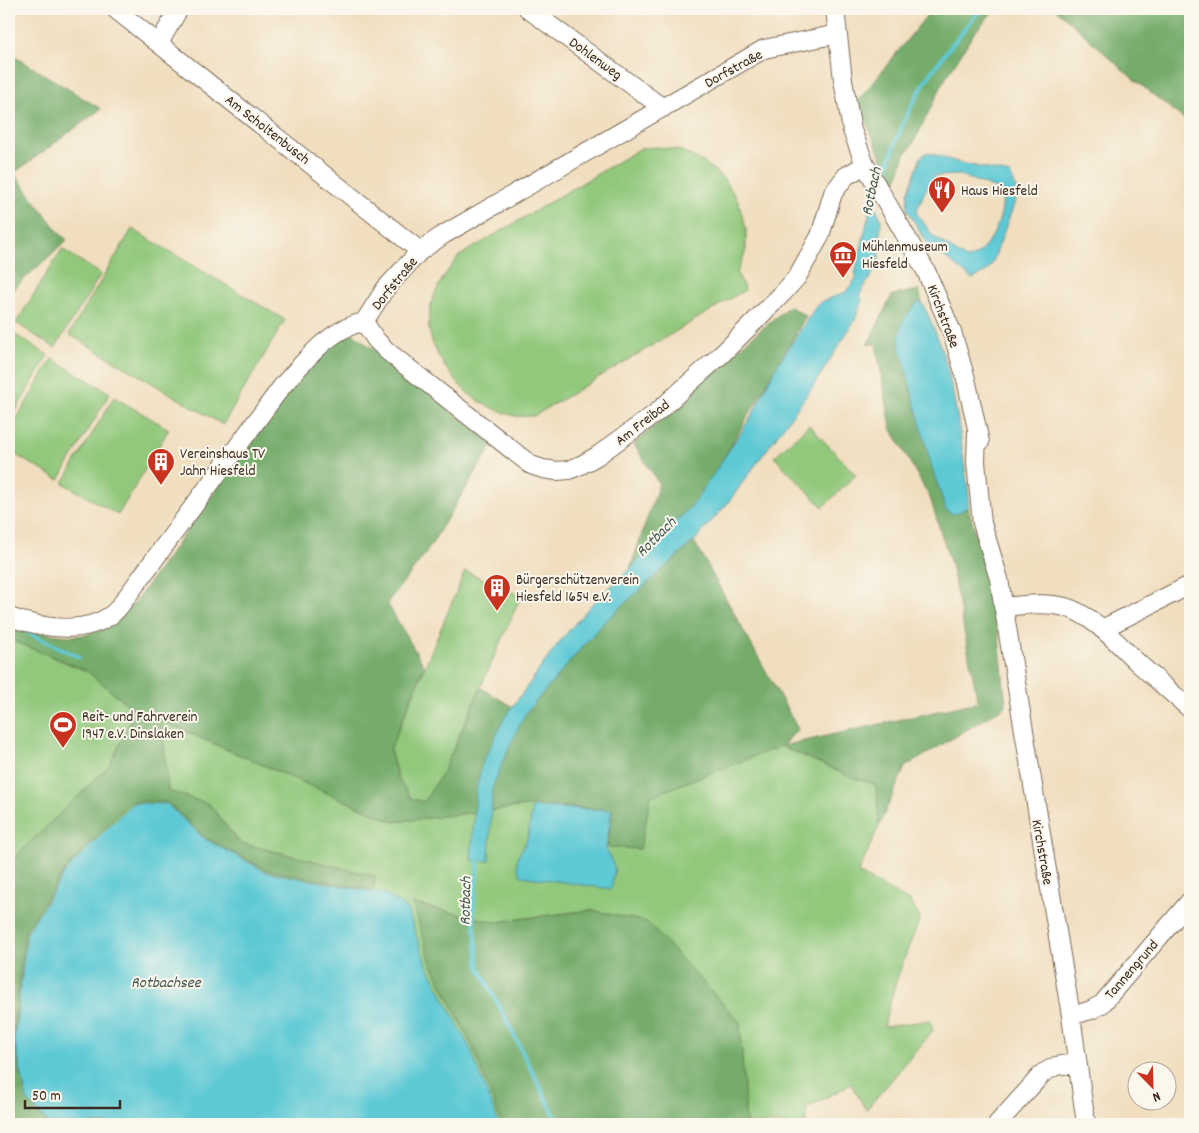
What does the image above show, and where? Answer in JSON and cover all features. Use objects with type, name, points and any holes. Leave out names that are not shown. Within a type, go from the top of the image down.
[{"type":"street","name":"Am Scholtenbusch","points":[[115,9],[420,251]]},
{"type":"street","points":[[159,43],[180,9]]},
{"type":"street","name":"Dohlenweg","points":[[528,9],[663,108]]},
{"type":"street","name":"Kirchstraße","points":[[835,9],[843,80],[852,130],[869,172],[926,271],[952,332],[966,380],[976,432],[976,462],[982,523],[999,579],[1004,607],[1071,1016],[1076,1063],[1086,1124]]},
{"type":"street","name":"Dorfstraße","points":[[9,617],[22,622],[68,628],[100,621],[111,615],[128,595],[283,385],[308,357],[328,340],[345,327],[364,322],[385,289],[420,251],[443,235],[764,49],[838,34]]},
{"type":"street","name":"Am Freibad","points":[[364,322],[376,340],[387,351],[531,465],[557,471],[569,470],[597,456],[656,413],[723,353],[797,277],[820,236],[834,193],[846,176],[869,172]]},
{"type":"street","points":[[1102,629],[1190,585]]},
{"type":"street","points":[[1004,607],[1049,604],[1067,608],[1085,617],[1102,629],[1190,709]]},
{"type":"street","name":"Tannengrund","points":[[1071,1016],[1091,1010],[1102,1004],[1188,908]]},
{"type":"street","points":[[998,1124],[1043,1073],[1056,1066],[1076,1063]]},
{"type":"green space","points":[[932,9],[995,9],[974,33],[944,81],[913,144],[905,154],[894,189],[858,101]]},
{"type":"green space","points":[[1056,9],[1190,9],[1190,124],[1131,77]]},
{"type":"green space","points":[[9,53],[101,109],[14,173],[60,234],[67,240],[9,293]]},
{"type":"green space","points":[[658,147],[682,151],[705,163],[725,180],[738,201],[746,228],[746,250],[737,273],[745,290],[534,416],[510,415],[474,398],[462,388],[440,359],[431,337],[429,326],[433,299],[444,277],[459,256],[641,148]]},
{"type":"green space","points":[[132,229],[285,320],[223,425],[69,334]]},
{"type":"green space","points":[[62,249],[101,274],[55,348],[16,323]]},
{"type":"green space","points":[[919,290],[922,303],[918,302],[899,343],[938,486],[956,514],[968,507],[996,607],[1006,706],[905,767],[879,826],[876,785],[851,777],[781,746],[651,796],[640,849],[608,847],[612,810],[536,805],[394,822],[162,721],[168,791],[209,804],[240,843],[375,876],[373,890],[267,870],[206,838],[167,802],[130,801],[65,870],[25,931],[13,1039],[27,1100],[48,1124],[9,1124],[9,863],[110,765],[135,711],[87,671],[9,639],[9,624],[62,636],[77,636],[92,633],[106,627],[121,616],[136,601],[263,424],[319,356],[349,330],[493,444],[426,553],[387,603],[424,666],[390,750],[398,779],[412,799],[424,802],[444,770],[481,688],[525,714],[602,624],[694,541],[798,729],[782,746],[978,702],[951,564],[930,498],[891,428],[876,344],[868,344],[892,295]]},
{"type":"green space","points":[[789,306],[806,316],[715,473],[694,503],[630,569],[659,484],[634,444],[745,343]]},
{"type":"green space","points":[[9,331],[48,355],[9,422]]},
{"type":"green space","points":[[52,359],[110,393],[59,480],[9,451],[9,432]]},
{"type":"green space","points":[[114,397],[169,429],[118,515],[63,483]]},
{"type":"green space","points":[[809,425],[856,475],[823,507],[774,457]]},
{"type":"green space","points":[[465,571],[521,596],[444,770],[424,802],[412,799],[398,779],[390,750]]},
{"type":"green space","name":"Reit- und Fahrverein 1947 e.V. Dinslaken","points":[[9,639],[87,671],[135,711],[110,765],[9,863]]},
{"type":"green space","points":[[161,721],[394,822],[536,805],[612,810],[608,847],[639,849],[651,796],[781,746],[851,777],[877,785],[879,826],[858,873],[911,902],[920,919],[899,972],[884,1027],[930,1020],[933,1031],[866,1110],[851,1084],[807,1108],[806,1124],[746,1124],[740,1022],[591,910],[495,922],[414,904],[431,963],[473,1047],[502,1124],[48,1124],[27,1100],[13,1039],[25,931],[65,870],[130,801],[167,802],[206,838],[267,870],[373,889],[375,876],[240,843],[209,804],[168,791]]},
{"type":"green space","points":[[413,904],[495,922],[591,910],[647,922],[740,1022],[746,1124],[502,1124],[473,1047],[431,963]]},
{"type":"water","points":[[927,152],[957,162],[1010,174],[1014,183],[1016,199],[992,264],[986,272],[972,279],[925,241],[907,209],[908,193],[921,157]],"holes":[[[960,175],[1001,191],[1002,210],[995,231],[982,250],[966,259],[933,236],[916,212],[925,191],[935,176]]]},
{"type":"water","points":[[872,200],[881,219],[879,258],[876,268],[860,294],[862,301],[855,320],[812,388],[727,504],[694,541],[602,624],[525,714],[492,789],[489,861],[471,860],[476,791],[482,764],[505,717],[560,641],[591,605],[630,569],[694,503],[751,417],[777,365],[815,308],[821,302],[846,292],[857,277],[855,275]]},
{"type":"water","points":[[918,302],[922,303],[933,326],[954,398],[969,496],[968,507],[956,514],[946,510],[930,461],[899,343],[900,329],[904,320]]},
{"type":"water","name":"Rotbachsee","points":[[132,803],[167,804],[205,839],[267,872],[386,894],[407,909],[425,961],[471,1050],[499,1124],[49,1124],[27,1100],[14,1039],[27,932],[66,871]]},
{"type":"water","points":[[532,807],[612,810],[606,848],[615,869],[611,889],[521,876],[517,859],[528,835]]},
{"type":"waterway","name":"Rotbach","points":[[883,184],[899,134],[919,92],[944,55],[981,9]]},
{"type":"waterway","points":[[28,633],[79,657]]},
{"type":"waterway","name":"Rotbach","points":[[479,856],[473,911],[479,967],[559,1124]]},
{"type":"place","name":"Haus Hiesfeld","points":[[942,214]]},
{"type":"place","name":"Mühlenmuseum Hiesfeld","points":[[843,279]]},
{"type":"place","name":"Vereinshaus TV Jahn Hiesfeld","points":[[161,486]]},
{"type":"place","name":"Bürgerschützenverein Hiesfeld 1654 e.V.","points":[[497,612]]},
{"type":"place","name":"Reit- und Fahrverein 1947 e.V. Dinslaken","points":[[63,749]]}]
